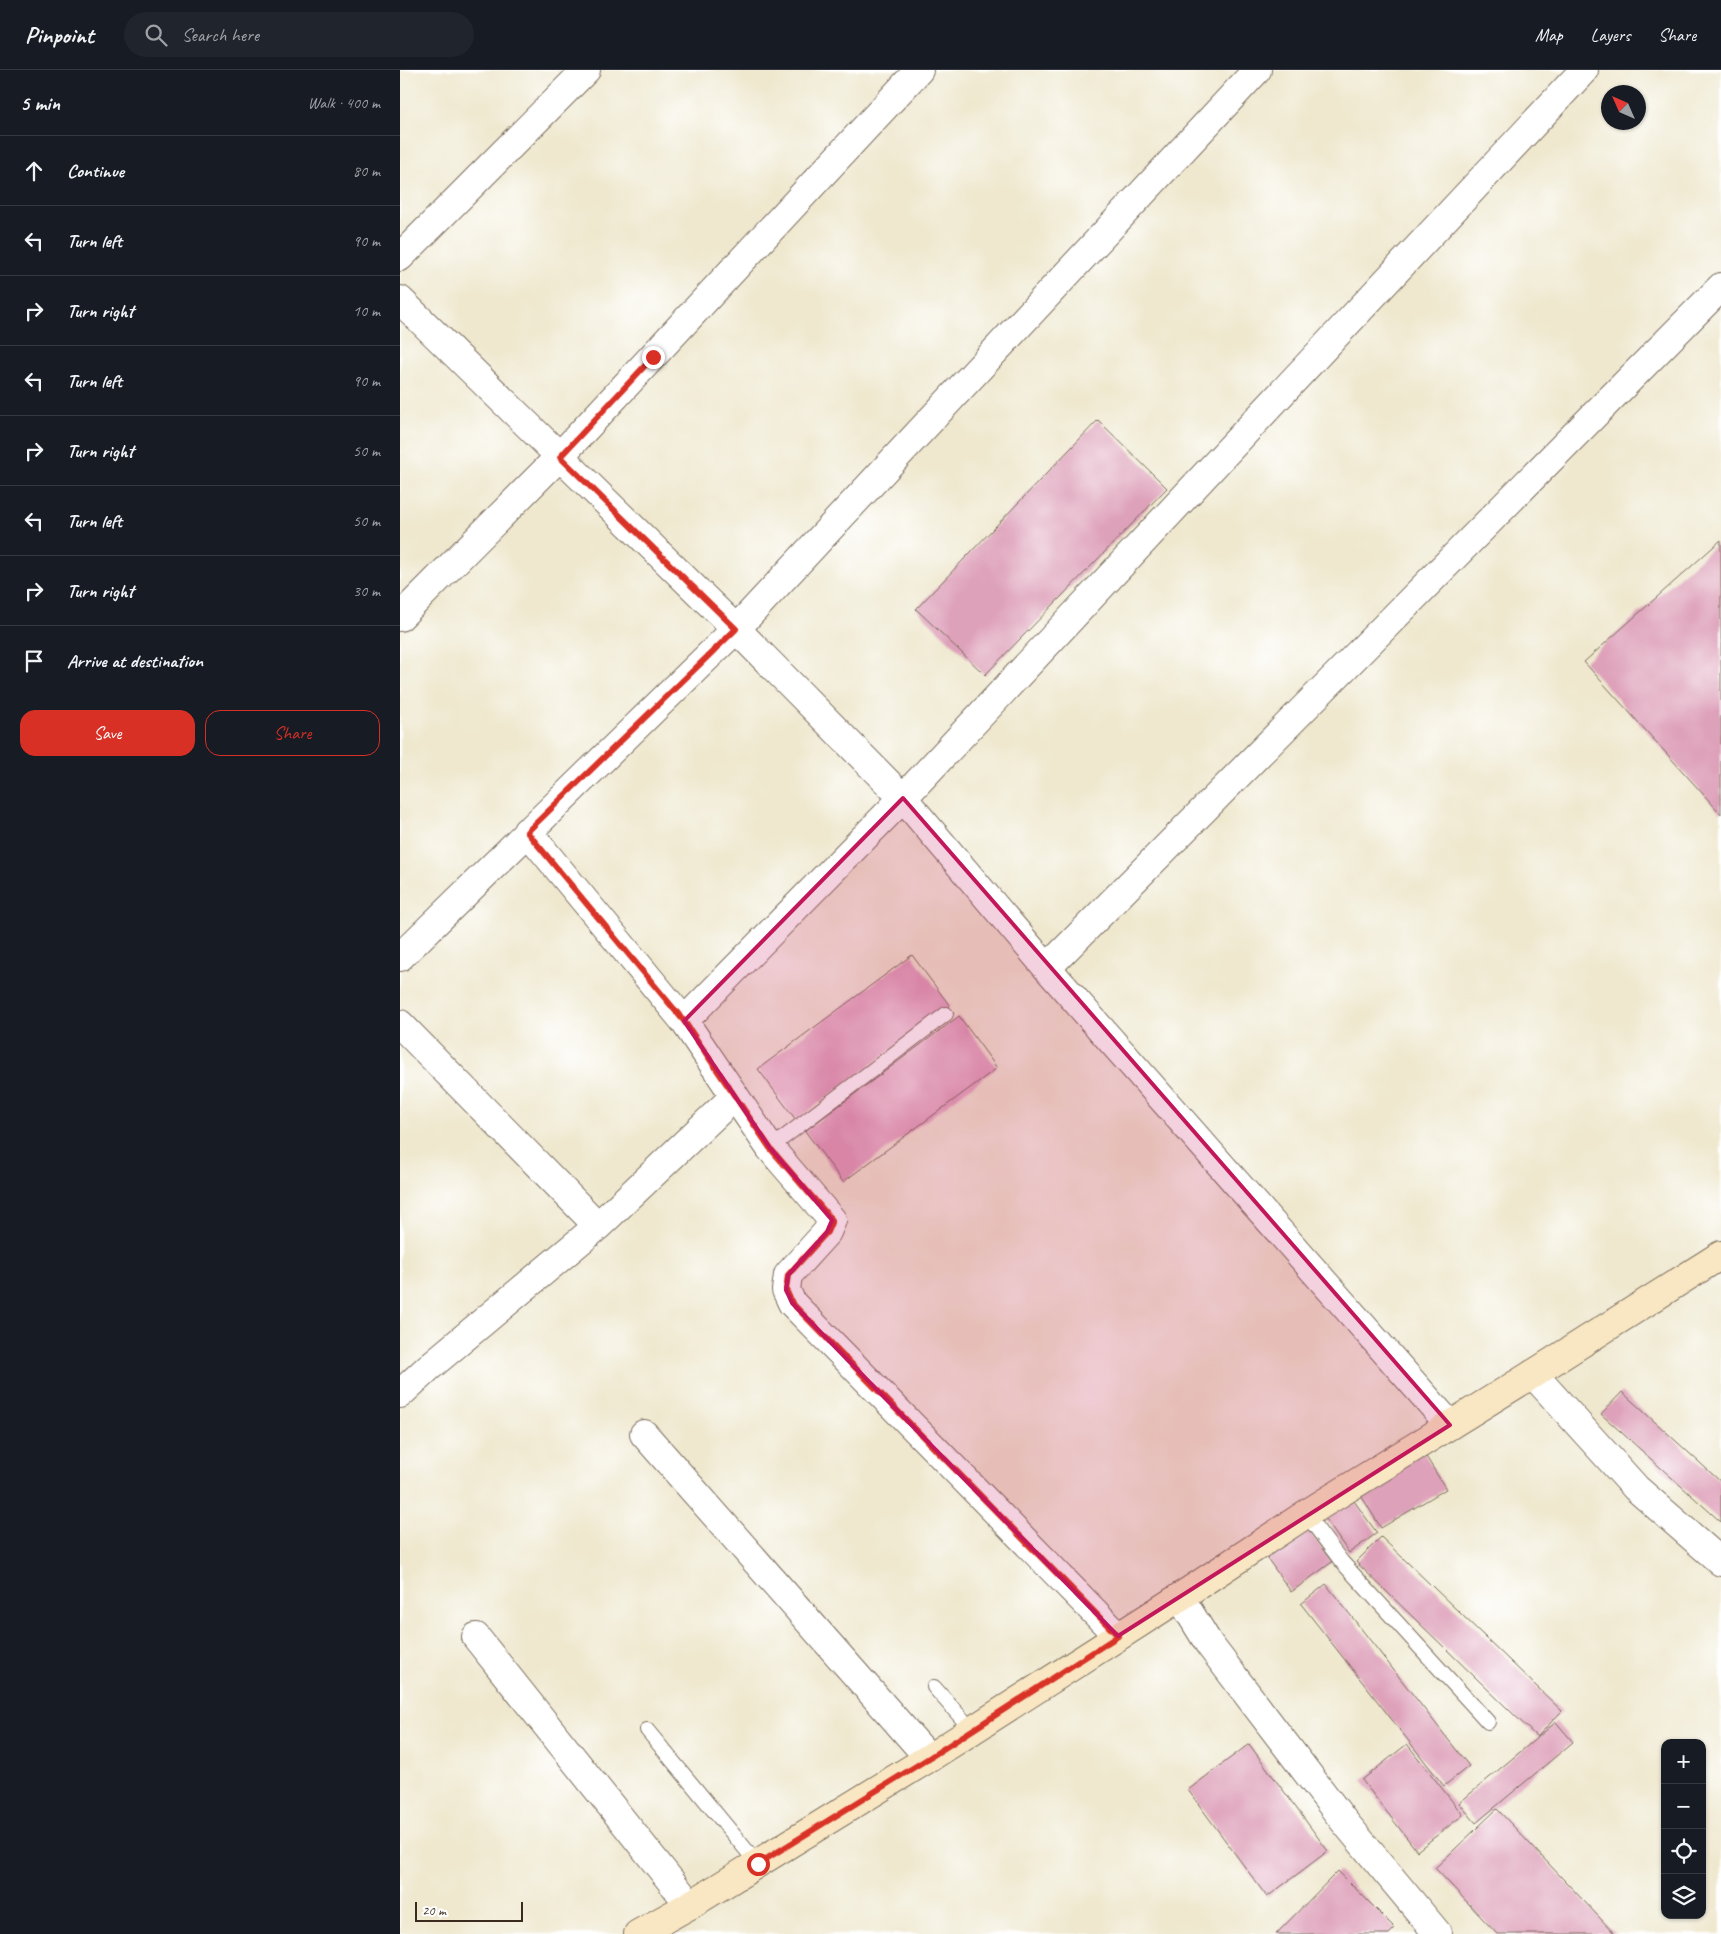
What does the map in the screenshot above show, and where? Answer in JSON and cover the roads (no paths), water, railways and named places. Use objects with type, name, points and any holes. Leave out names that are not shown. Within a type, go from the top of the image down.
[{"type":"street","points":[[400,257],[586,70]]},
{"type":"street","points":[[400,616],[560,457],[919,70]]},
{"type":"street","points":[[400,957],[736,629],[1257,70]]},
{"type":"street","points":[[684,1021],[903,798],[1584,70]]},
{"type":"street","points":[[1047,968],[1721,286]]},
{"type":"street","points":[[400,300],[736,629],[903,798],[1047,968],[1450,1425]]},
{"type":"street","points":[[527,832],[684,1021],[770,1148],[832,1220],[827,1232],[788,1275],[786,1290],[792,1303],[1118,1636]]},
{"type":"street","points":[[400,1024],[598,1226]]},
{"type":"street","points":[[400,1394],[428,1368],[598,1226],[735,1096]]},
{"type":"street","points":[[638,1934],[758,1864],[929,1758],[1306,1514],[1721,1255]]},
{"type":"street","points":[[1533,1374],[1636,1488],[1721,1562]]},
{"type":"street","points":[[644,1434],[929,1758]]},
{"type":"street","points":[[1180,1597],[1209,1644],[1326,1797],[1438,1934]]},
{"type":"street","points":[[476,1637],[690,1905]]},
{"type":"lane","points":[[770,1148],[946,1014]]},
{"type":"lane","points":[[1306,1514],[1342,1562],[1488,1722]]},
{"type":"lane","points":[[934,1687],[972,1730]]},
{"type":"lane","points":[[647,1730],[758,1864]]}]
